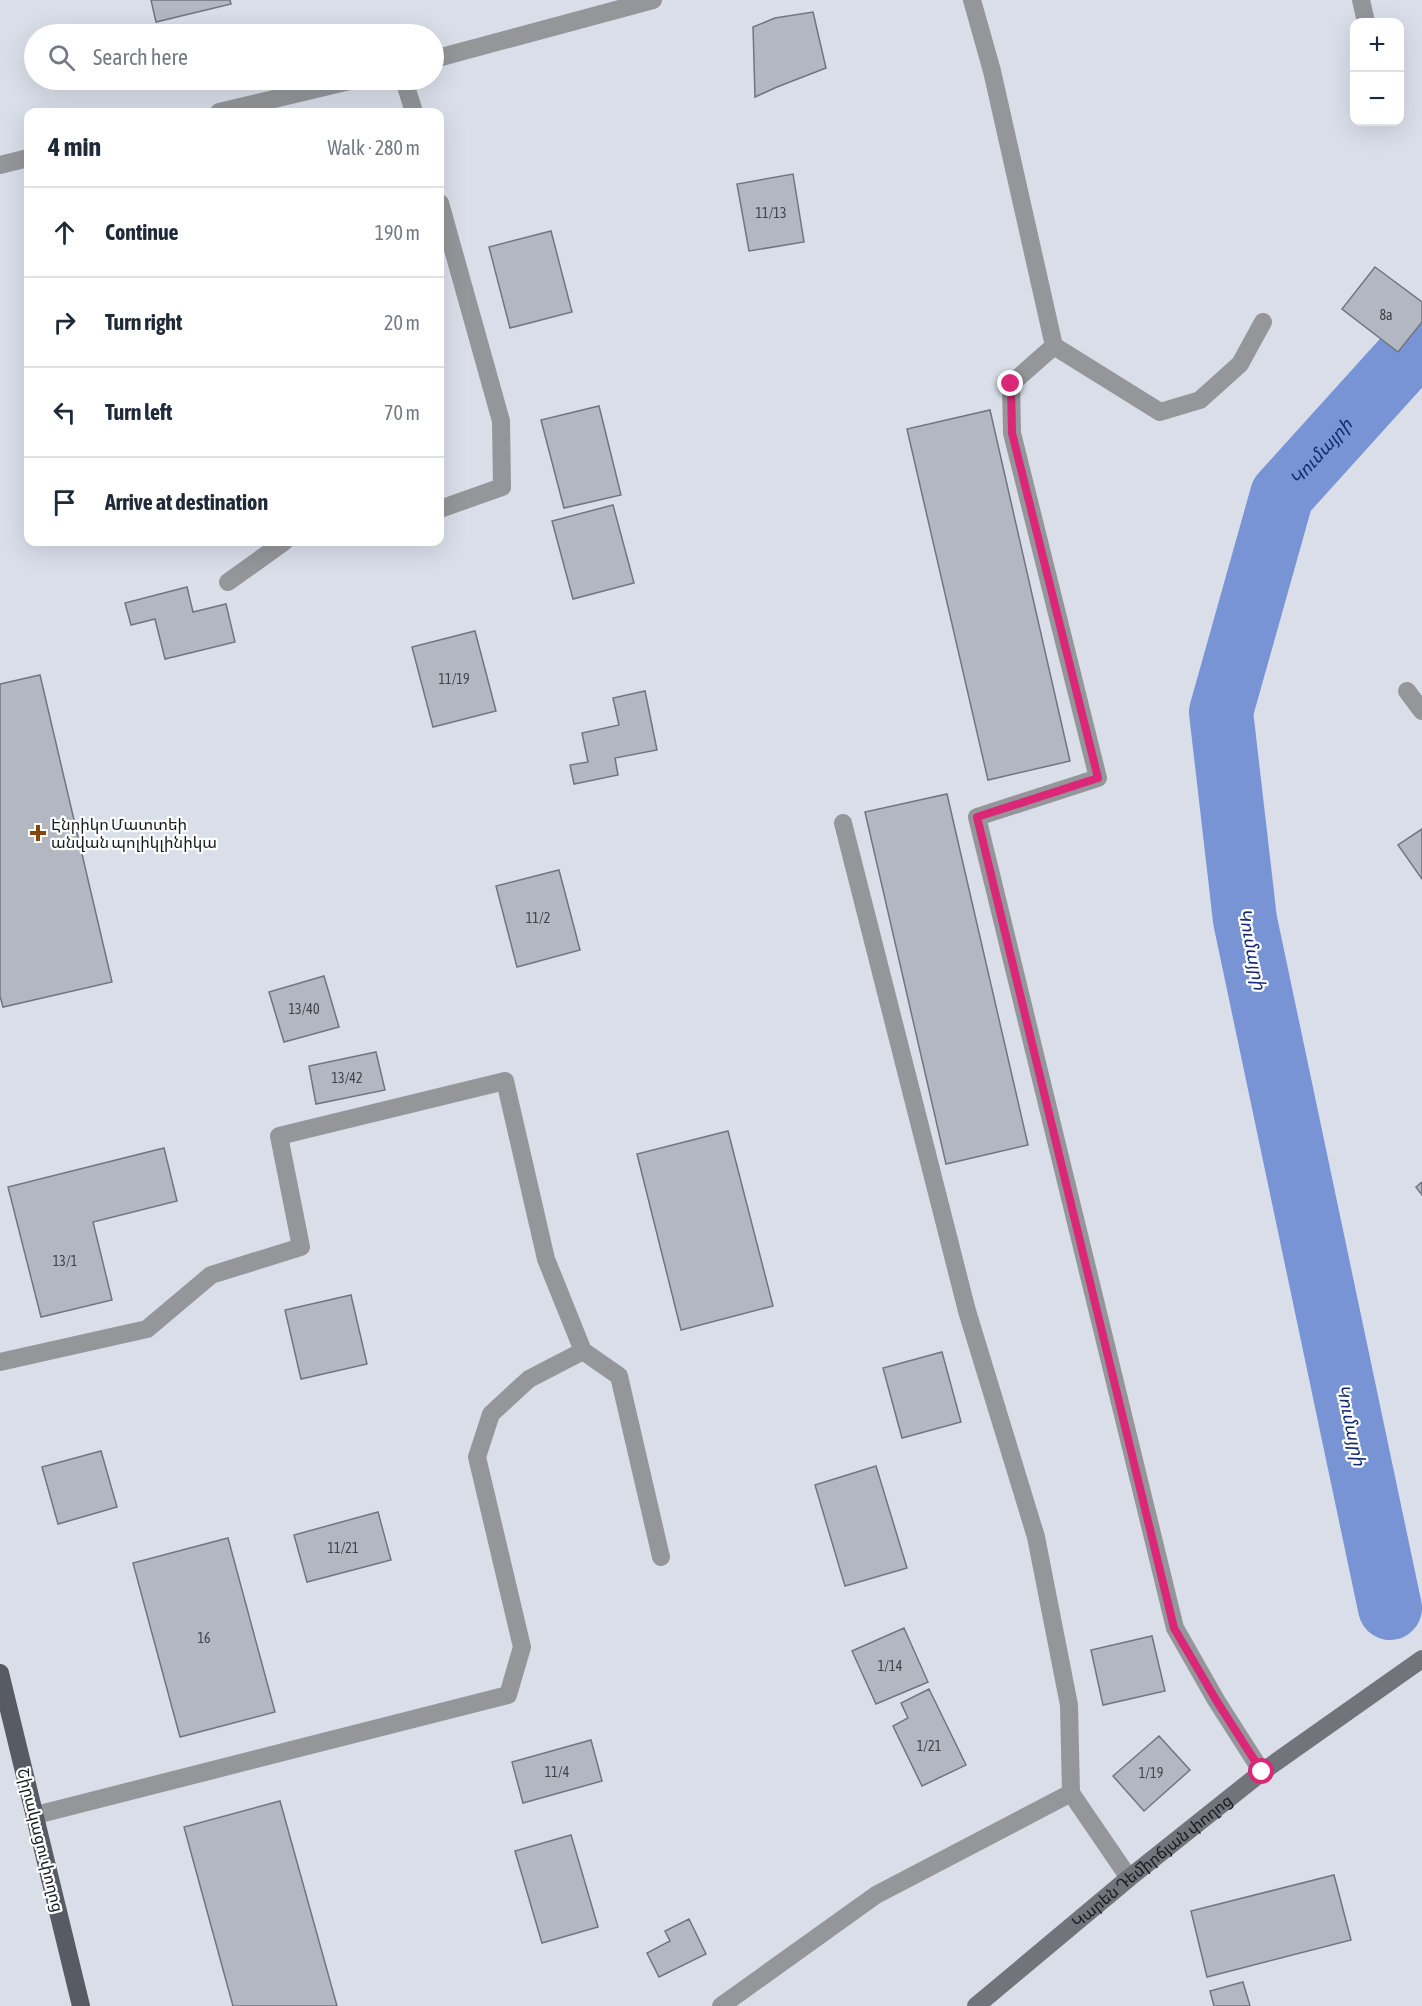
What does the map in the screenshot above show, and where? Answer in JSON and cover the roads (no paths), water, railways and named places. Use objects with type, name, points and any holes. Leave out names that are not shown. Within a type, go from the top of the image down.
[{"type":"main road","name":"Շիրակացու փողոց","points":[[0,1673],[81,2006]]},
{"type":"street","points":[[444,56],[653,0]]},
{"type":"street","points":[[972,0],[992,71],[1054,346],[1160,412],[1200,400],[1240,364],[1263,322]]},
{"type":"street","points":[[1361,0],[1365,18]]},
{"type":"street","points":[[236,108],[312,90]]},
{"type":"street","points":[[407,90],[413,108]]},
{"type":"street","points":[[0,165],[24,159]]},
{"type":"street","points":[[444,217],[501,421],[502,487],[444,508]]},
{"type":"street","points":[[1054,346],[1011,384],[1012,433],[1098,778],[977,817],[1174,1628],[1262,1772]]},
{"type":"street","points":[[228,582],[278,546]]},
{"type":"street","points":[[1407,691],[1422,711]]},
{"type":"street","points":[[843,823],[967,1311],[1036,1537],[1069,1705],[1071,1793],[1130,1878]]},
{"type":"street","points":[[0,1362],[147,1329],[211,1275],[301,1247],[279,1136],[505,1081],[546,1259],[583,1350],[619,1376],[661,1557]]},
{"type":"street","points":[[36,1815],[508,1695],[522,1647],[477,1457],[491,1413],[529,1379],[583,1350]]},
{"type":"street","name":"Կարեն Դեմիրճյան փողոց","points":[[976,2006],[1262,1772],[1422,1659]]},
{"type":"street","points":[[721,2006],[876,1895],[1071,1793]]},
{"type":"waterway","name":"Կումայրի","points":[[1390,1608],[1245,920],[1221,712],[1282,495],[1422,340]]},
{"type":"place","name":"Էնրիկո Մատտեի անվան պոլիկլինիկա","points":[[38,833]]}]
